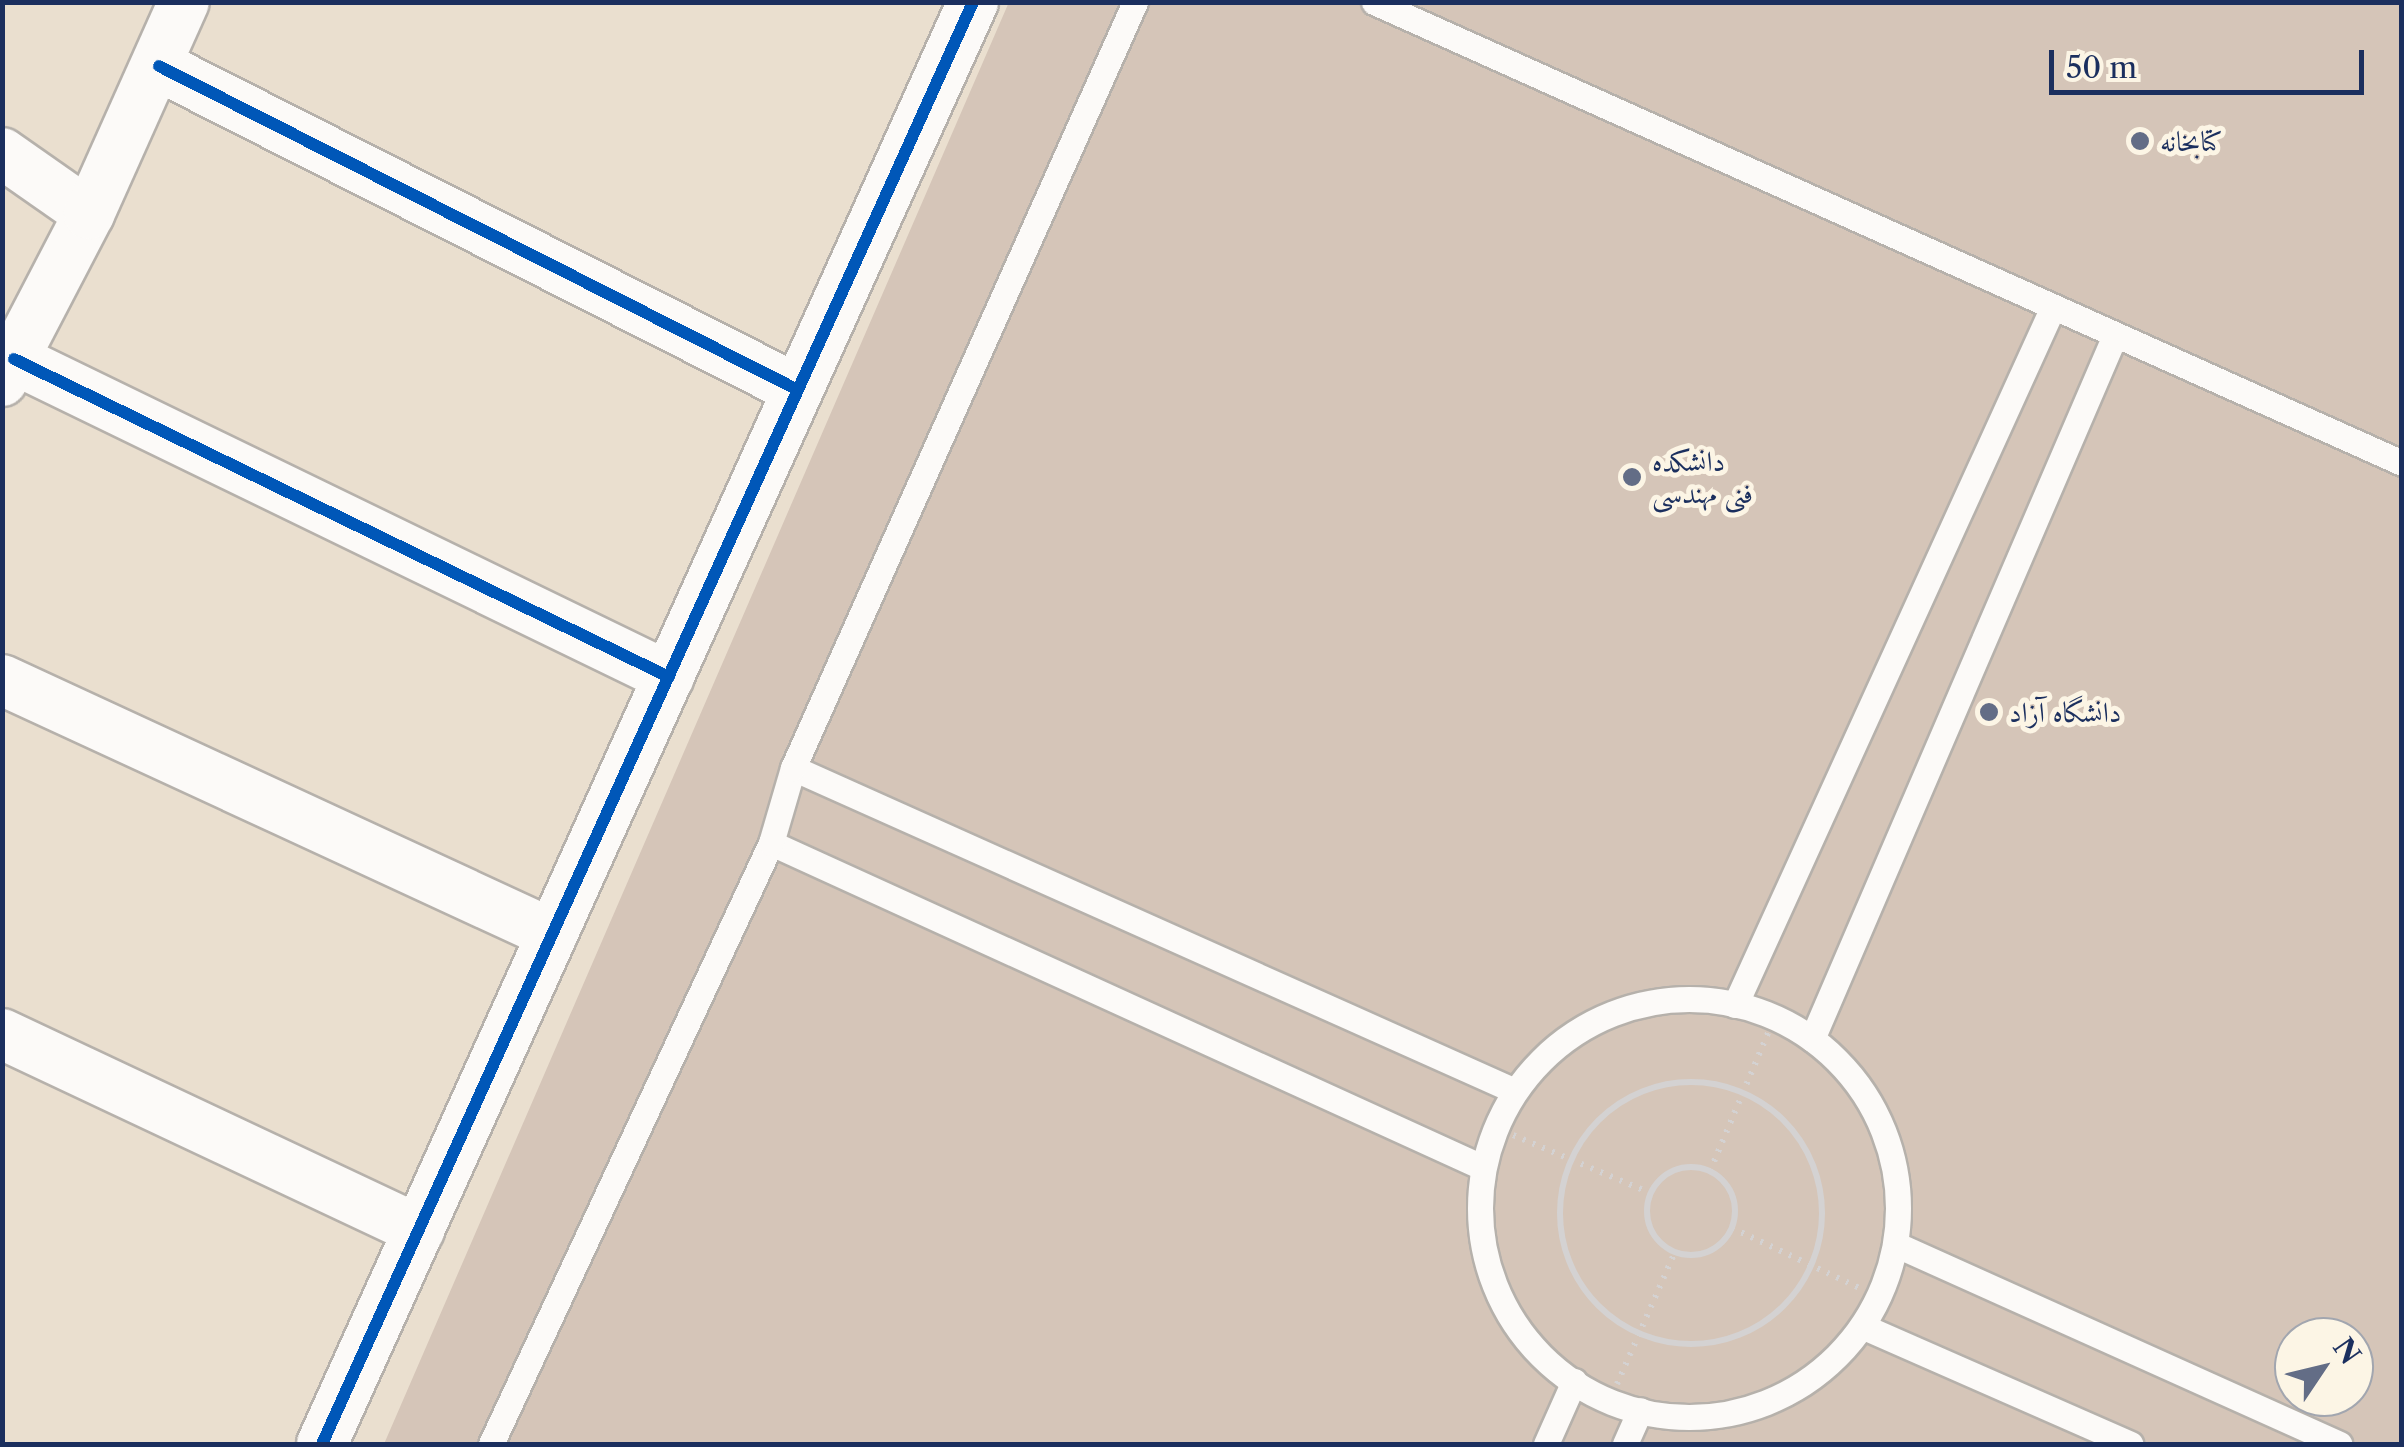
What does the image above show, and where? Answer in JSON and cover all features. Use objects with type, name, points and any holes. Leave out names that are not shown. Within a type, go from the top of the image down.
[{"type":"street","points":[[322,1444],[972,3]]},
{"type":"street","points":[[669,676],[8,370],[89,214],[163,27],[798,390]]},
{"type":"street","points":[[2,153],[89,214]]},
{"type":"street","points":[[2,680],[552,934]]},
{"type":"street","points":[[2,1034],[418,1230]]},
{"type":"lane","points":[[491,1444],[771,843],[793,768],[1135,2]]},
{"type":"lane","points":[[1374,2],[2402,463]]},
{"type":"lane","points":[[1735,1005],[2053,307]]},
{"type":"lane","points":[[1812,1040],[2115,335]]},
{"type":"lane","points":[[793,768],[1513,1090]]},
{"type":"lane","points":[[771,843],[1482,1168]]},
{"type":"lane","points":[[1697,997],[1775,1016],[1828,1050],[1874,1105],[1897,1173],[1897,1245],[1880,1298],[1864,1327],[1815,1378],[1750,1410],[1679,1419],[1609,1403],[1548,1364],[1503,1308],[1481,1240],[1482,1168],[1494,1127],[1513,1090],[1563,1038],[1626,1006],[1697,997]]},
{"type":"lane","points":[[1897,1245],[2340,1444]]},
{"type":"lane","points":[[1864,1327],[2130,1444]]},
{"type":"lane","points":[[1546,1444],[1574,1381]]},
{"type":"lane","points":[[1624,1444],[1640,1410]]},
{"type":"path","points":[[1710,1171],[1775,1016]]},
{"type":"path","points":[[1691,1082],[1745,1093],[1782,1118],[1810,1156],[1822,1200],[1810,1265],[1800,1287],[1768,1320],[1727,1340],[1682,1344],[1638,1333],[1604,1311],[1572,1266],[1560,1199],[1571,1158],[1593,1124],[1625,1098],[1691,1082]]},
{"type":"path","points":[[1494,1127],[1650,1193]]},
{"type":"path","points":[[1710,1171],[1732,1192],[1732,1228],[1705,1254],[1675,1252],[1648,1222],[1650,1193],[1669,1173],[1710,1171]]},
{"type":"path","points":[[1732,1228],[1880,1298]]},
{"type":"path","points":[[1609,1403],[1675,1252]]},
{"type":"building","name":"دانشگاه آزاد","points":[[1009,2],[2402,2],[2402,1444],[384,1444]]},
{"type":"cycle path","points":[[322,1444],[973,2]]},
{"type":"cycle path","points":[[159,66],[798,390]]},
{"type":"cycle path","points":[[14,359],[669,677]]},
{"type":"place","name":"کتابخانه","points":[[2140,141]]},
{"type":"place","name":"دانشکده فنی مهندسی","points":[[1632,477]]},
{"type":"place","name":"دانشگاه آزاد","points":[[1989,712]]}]
